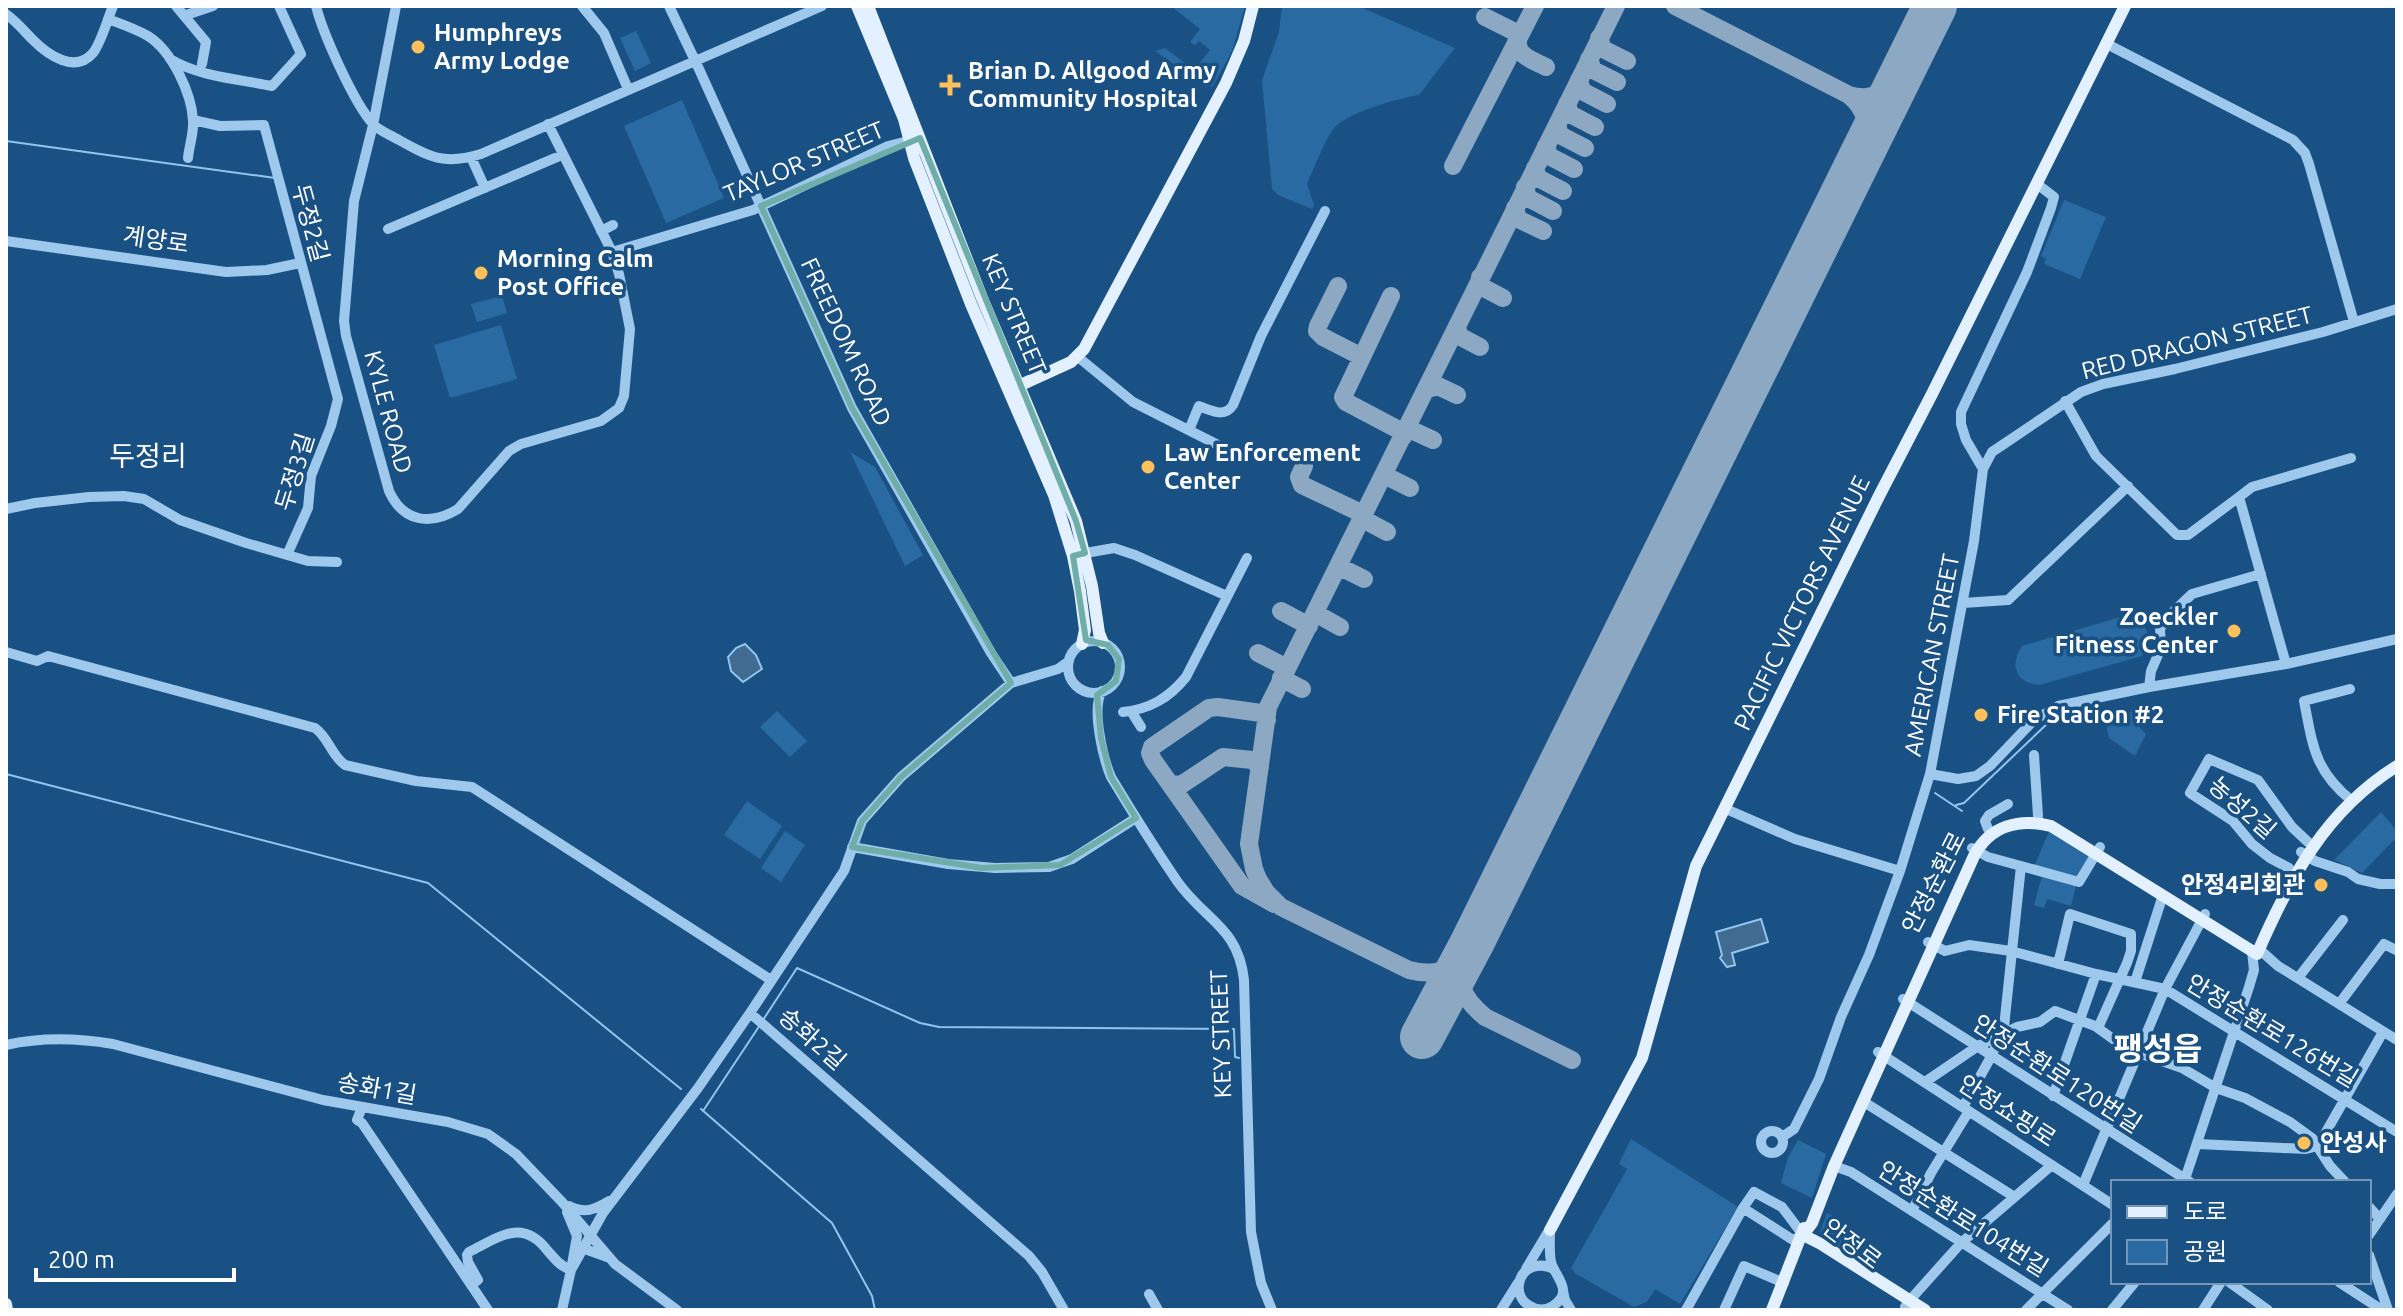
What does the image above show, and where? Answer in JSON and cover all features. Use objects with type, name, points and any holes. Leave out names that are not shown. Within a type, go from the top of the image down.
[{"type":"main road","name":"KEY STREET","points":[[857,6],[915,139]]},
{"type":"main road","name":"KEY STREET","points":[[868,6],[915,139],[982,298],[1014,388],[1065,491],[1103,643]]},
{"type":"main road","points":[[1014,388],[1078,357],[1226,83],[1244,41],[1253,6]]},
{"type":"main road","name":"PACIFIC VICTORS AVENUE","points":[[1550,1230],[1642,1058],[1696,866],[2125,6]]},
{"type":"main road","name":"KEY STREET","points":[[1079,554],[1085,630],[1082,644]]},
{"type":"main road","points":[[2256,950],[2289,868],[2367,778],[2397,758]]},
{"type":"main road","points":[[2349,799],[2397,766]]},
{"type":"main road","name":"안정순환로","points":[[1803,1235],[1812,1223],[1882,1054],[1974,849],[1988,829],[2014,817],[2038,816],[2063,824],[2163,895],[2203,917]]},
{"type":"main road","name":"안정순환로","points":[[1974,849],[1998,831],[2025,822],[2051,826],[2098,850],[2256,950]]},
{"type":"main road","points":[[2256,950],[2305,850]]},
{"type":"main road","name":"안정순환로","points":[[1772,1310],[1803,1235],[1828,1162],[1882,1054]]},
{"type":"main road","name":"안정로","points":[[1803,1235],[1815,1250],[1906,1307],[1925,1310]]},
{"type":"main road","points":[[6,1304],[7,1310]]},
{"type":"street","points":[[6,14],[53,57],[68,63],[93,53],[113,6]]},
{"type":"street","points":[[176,6],[206,42],[202,64]]},
{"type":"street","points":[[186,15],[213,6]]},
{"type":"street","points":[[170,59],[182,67],[202,73],[272,86],[301,54],[279,6]]},
{"type":"street","points":[[316,6],[327,39],[361,108],[373,125],[426,156],[449,161],[471,157],[822,6]]},
{"type":"street","name":"KYLE ROAD","points":[[396,6],[373,125],[354,201],[344,321],[389,491],[393,501],[406,513],[428,520],[447,516],[458,509],[509,451],[521,444],[601,421],[619,408],[624,396],[630,329],[619,274],[612,252],[548,124]]},
{"type":"street","points":[[582,6],[604,33],[628,89]]},
{"type":"street","name":"FREEDOM ROAD","points":[[669,6],[852,408],[1011,683]]},
{"type":"street","points":[[108,19],[148,36],[160,46],[190,93],[193,120],[188,158]]},
{"type":"street","points":[[2107,44],[2300,146],[2309,164],[2354,322]]},
{"type":"street","name":"두정2길","points":[[193,120],[220,126],[264,125],[338,399]]},
{"type":"street","name":"TAYLOR STREET","points":[[612,252],[761,206],[888,146],[915,139]]},
{"type":"street","points":[[388,229],[562,155]]},
{"type":"street","points":[[471,157],[485,188]]},
{"type":"street","points":[[1983,469],[1966,440],[1961,412],[2027,272],[2051,208],[2054,197],[2037,184]]},
{"type":"street","points":[[1189,430],[1199,406],[1223,413],[1233,405],[1261,336],[1325,211]]},
{"type":"street","points":[[601,231],[613,225]]},
{"type":"street","name":"계양로","points":[[6,241],[226,272],[267,270],[300,263]]},
{"type":"street","name":"RED DRAGON STREET","points":[[1983,469],[1992,452],[2081,392],[2103,384],[2323,332],[2397,309]]},
{"type":"street","points":[[1078,357],[1133,402],[1224,448]]},
{"type":"street","name":"두정3길","points":[[287,555],[308,508],[311,476],[338,399]]},
{"type":"street","points":[[2065,401],[2096,456],[2177,535],[2188,535],[2252,487],[2351,458]]},
{"type":"street","name":"AMERICAN STREET","points":[[1782,1137],[1794,1129],[1810,1098],[1869,955],[1900,871],[1930,774],[1963,603],[1983,469]]},
{"type":"street","points":[[1963,603],[2008,600],[2128,486]]},
{"type":"street","points":[[6,509],[89,497],[144,499],[180,520],[287,555],[308,561],[337,562]]},
{"type":"street","points":[[2239,497],[2286,664]]},
{"type":"street","points":[[1079,554],[1114,548],[1227,596]]},
{"type":"street","points":[[1141,727],[1127,712],[1155,704],[1186,677],[1247,558]]},
{"type":"street","points":[[2149,687],[2151,671],[2161,648],[2160,628],[2173,612],[2192,594],[2261,574]]},
{"type":"street","points":[[1930,774],[1970,778],[1984,770],[2034,720],[2058,706],[2286,664],[2397,639]]},
{"type":"street","points":[[758,1018],[771,980],[848,862],[862,821],[901,777],[1011,683],[1058,669],[1082,644],[1103,643],[1116,653],[1120,668],[1115,683],[1097,695],[1078,687],[1070,676],[1058,669]]},
{"type":"street","points":[[6,652],[37,661],[48,656],[315,728],[323,734],[337,759],[345,765],[416,781],[472,787],[771,980]]},
{"type":"street","points":[[1069,661],[1070,676]]},
{"type":"street","points":[[2349,799],[2329,780],[2315,755],[2304,701],[2350,689]]},
{"type":"street","name":"KEY STREET","points":[[1097,695],[1105,764],[1111,777],[1179,884],[1229,935],[1239,953],[1244,980],[1251,1232],[1261,1283],[1272,1310]]},
{"type":"street","points":[[2034,755],[2038,816]]},
{"type":"street","name":"농성2길","points":[[2289,868],[2252,844],[2233,821],[2190,793],[2209,759],[2258,780],[2305,850]]},
{"type":"street","points":[[1988,829],[1985,821],[1989,815],[2008,804]]},
{"type":"street","points":[[1726,809],[1795,839],[1900,871]]},
{"type":"street","points":[[852,847],[948,864],[995,868],[1049,867],[1072,859],[1136,818]]},
{"type":"street","points":[[1974,849],[1988,857],[2079,882],[2098,850]]},
{"type":"street","points":[[2305,850],[2358,879],[2397,884]]},
{"type":"street","points":[[1912,1211],[1966,1109],[2004,1027],[2021,866]]},
{"type":"street","points":[[2135,982],[2163,895]]},
{"type":"street","points":[[2058,964],[2070,914],[2131,934],[2131,951],[2098,1028]]},
{"type":"street","points":[[2083,1185],[2165,989],[2203,917]]},
{"type":"street","points":[[2298,978],[2343,920]]},
{"type":"street","name":"안정순환로126번길","points":[[1931,944],[1945,951],[1969,945],[2011,951],[2165,989],[2397,1132]]},
{"type":"street","points":[[2339,1004],[2384,944],[2396,950]]},
{"type":"street","points":[[2187,1180],[2254,970],[2256,950]]},
{"type":"street","name":"안정순환로","points":[[2256,950],[2397,1040]]},
{"type":"street","points":[[2053,1096],[2096,974]]},
{"type":"street","name":"안정순환로120번길","points":[[1905,1001],[2185,1180]]},
{"type":"street","points":[[1925,1082],[1978,1046],[2029,1022],[2040,1022],[2055,1011],[2098,1028],[2139,1055],[2182,1068],[2216,1088],[2245,1098],[2290,1122],[2312,1138],[2343,1180]]},
{"type":"street","name":"송화2길","points":[[562,1310],[571,1270],[590,1233],[698,1088],[758,1018],[1029,1256],[1064,1310]]},
{"type":"street","points":[[2198,1144],[2306,1149],[2318,1146],[2383,1032]]},
{"type":"street","name":"송화1길","points":[[6,1045],[50,1039],[93,1040],[323,1100],[448,1122],[488,1134],[516,1154],[615,1264],[677,1310]]},
{"type":"street","name":"안정쇼핑로","points":[[1882,1054],[2111,1204]]},
{"type":"street","points":[[1864,1102],[2013,1196]]},
{"type":"street","points":[[362,1107],[357,1120],[384,1154],[488,1310]]},
{"type":"street","points":[[1906,1307],[1961,1243],[2052,1165]]},
{"type":"street","name":"안정순환로104번길","points":[[1834,1166],[1851,1172],[2068,1310]]},
{"type":"street","points":[[1686,1310],[1743,1208],[1754,1192],[1782,1207],[1803,1235],[1793,1240],[1743,1208]]},
{"type":"street","points":[[2371,1232],[2397,1194]]},
{"type":"street","points":[[562,1202],[582,1211],[593,1210],[614,1198]]},
{"type":"street","points":[[471,1285],[478,1280],[468,1262],[469,1252],[502,1235],[519,1231],[538,1238],[561,1267],[571,1270],[577,1236],[562,1202]]},
{"type":"street","points":[[2371,1209],[2380,1219]]},
{"type":"street","points":[[2026,1310],[2111,1225]]},
{"type":"street","points":[[1550,1230],[1550,1260],[1561,1279],[1565,1300],[1571,1310]]},
{"type":"street","points":[[1501,1310],[1550,1230]]},
{"type":"street","points":[[582,1248],[610,1258]]},
{"type":"street","points":[[2371,1261],[2388,1310]]},
{"type":"street","points":[[1554,1269],[1538,1265],[1522,1277],[1520,1295],[1534,1309],[1555,1305],[1563,1291]]},
{"type":"street","points":[[1724,1310],[1744,1266],[1784,1283]]},
{"type":"street","points":[[2112,1310],[2133,1284]]},
{"type":"street","points":[[2203,1310],[2220,1284]]},
{"type":"street","points":[[2232,1284],[2268,1310]]},
{"type":"street","points":[[2342,1284],[2388,1310]]},
{"type":"street","points":[[1149,1294],[1158,1310]]},
{"type":"street","points":[[2388,1310],[2397,1304]]},
{"type":"highlighted area","points":[[920,138],[1076,521],[1085,553],[1073,556],[1086,640],[1108,645],[1119,659],[1116,681],[1097,695],[1101,738],[1111,777],[1136,818],[1060,865],[982,868],[852,847],[862,821],[901,777],[1011,683],[852,408],[761,206]]},
{"type":"green space","points":[[1171,6],[1245,6],[1232,51],[1213,86],[1205,87],[1155,51],[1165,48],[1194,70],[1210,50],[1199,41],[1195,45],[1190,42],[1200,29]]},
{"type":"green space","points":[[1282,6],[1358,6],[1455,48],[1419,95],[1363,111],[1332,130],[1307,184],[1314,205],[1312,209],[1278,195],[1272,189],[1262,80],[1279,32]]},
{"type":"green space","points":[[636,31],[651,63],[635,71],[620,38]]},
{"type":"green space","points":[[682,100],[724,198],[666,223],[624,126]]},
{"type":"green space","points":[[2064,200],[2106,217],[2080,279],[2044,264],[2046,259],[2041,256]]},
{"type":"green space","points":[[502,296],[507,313],[477,322],[471,304]]},
{"type":"green space","points":[[501,325],[517,379],[450,398],[434,345]]},
{"type":"green space","points":[[850,452],[875,467],[923,555],[905,566]]},
{"type":"green space","points":[[2124,616],[2139,620],[2147,631],[2149,642],[2142,656],[2039,685],[2025,681],[2017,672],[2016,660],[2022,646]]},
{"type":"green space","points":[[777,711],[807,741],[790,757],[760,727]]},
{"type":"green space","points":[[2136,711],[2140,728],[2146,734],[2135,756],[2109,738],[2104,715]]},
{"type":"green space","points":[[747,801],[782,826],[760,859],[724,835]]},
{"type":"green space","points":[[2381,812],[2397,831],[2397,837],[2362,873],[2334,860]]},
{"type":"green space","points":[[2050,829],[2090,855],[2079,877],[2034,867]]},
{"type":"green space","points":[[785,831],[805,845],[781,882],[761,868]]},
{"type":"green space","points":[[2042,876],[2076,886],[2071,906],[2047,899],[2044,908],[2034,905]]},
{"type":"green space","points":[[1631,1139],[1738,1207],[1680,1304],[1655,1289],[1647,1302],[1634,1307],[1576,1274],[1571,1268],[1627,1169],[1619,1164]]},
{"type":"green space","points":[[1798,1140],[1826,1154],[1812,1198],[1781,1183],[1788,1157]]},
{"type":"green space","points":[[1827,1213],[1849,1224],[1839,1247],[1820,1232]]},
{"type":"shaded area","points":[[745,644],[756,655],[762,669],[743,682],[731,671],[728,657]]},
{"type":"shaded area","points":[[1761,919],[1768,942],[1732,953],[1735,965],[1727,967],[1720,958],[1722,955],[1716,932]]},
{"type":"waterway","points":[[6,141],[275,178]]},
{"type":"waterway","points":[[1956,805],[1964,803],[2049,722]]},
{"type":"waterway","points":[[6,774],[428,883],[681,1089]]},
{"type":"waterway","points":[[1935,793],[1962,811]]},
{"type":"waterway","points":[[763,1020],[797,968],[920,1023],[939,1027],[1234,1029],[1235,1057],[1239,1058]]},
{"type":"waterway","points":[[703,1111],[760,1025]]},
{"type":"waterway","points":[[701,1109],[832,1223],[872,1296],[875,1310]]},
{"type":"taxiway","points":[[1453,166],[1535,6]]},
{"type":"taxiway","points":[[1472,943],[1459,959],[1445,969],[1429,973],[1409,970],[1281,907],[1266,892],[1254,869],[1249,844],[1268,707],[1616,6]]},
{"type":"taxiway","points":[[1675,6],[1849,95]]},
{"type":"taxiway","points":[[1485,17],[1515,32],[1517,42]]},
{"type":"taxiway","points":[[1599,38],[1603,49],[1627,61]]},
{"type":"taxiway","points":[[1518,41],[1523,54],[1546,67]]},
{"type":"taxiway","points":[[1589,59],[1593,70],[1617,82]]},
{"type":"taxiway","points":[[1864,149],[1866,119],[1849,95],[1866,97],[1880,93],[1903,70]]},
{"type":"taxiway","points":[[1579,80],[1582,91],[1607,104]]},
{"type":"taxiway","points":[[1567,104],[1570,114],[1595,127]]},
{"type":"taxiway","points":[[1557,125],[1560,135],[1585,148]]},
{"type":"taxiway","points":[[1546,146],[1549,156],[1574,169]]},
{"type":"taxiway","points":[[1535,168],[1538,178],[1563,191]]},
{"type":"taxiway","points":[[1525,187],[1528,198],[1553,211]]},
{"type":"taxiway","points":[[1515,208],[1518,219],[1543,231]]},
{"type":"taxiway","points":[[1480,277],[1482,287],[1503,298]]},
{"type":"taxiway","points":[[1338,286],[1317,331],[1362,357]]},
{"type":"taxiway","points":[[1391,296],[1343,397],[1346,402],[1399,430],[1403,437]]},
{"type":"taxiway","points":[[1457,326],[1459,336],[1480,347]]},
{"type":"taxiway","points":[[1427,389],[1438,386],[1457,395]]},
{"type":"taxiway","points":[[1407,428],[1433,440]]},
{"type":"taxiway","points":[[1304,466],[1299,477],[1302,485],[1363,514]]},
{"type":"taxiway","points":[[1384,475],[1410,488]]},
{"type":"taxiway","points":[[1361,518],[1387,532]]},
{"type":"taxiway","points":[[1338,566],[1364,579]]},
{"type":"taxiway","points":[[1281,611],[1309,626]]},
{"type":"taxiway","points":[[1315,613],[1340,627]]},
{"type":"taxiway","points":[[1258,653],[1287,668]]},
{"type":"taxiway","points":[[1281,678],[1302,689]]},
{"type":"taxiway","points":[[1267,720],[1261,713],[1209,708],[1152,747],[1150,753],[1242,886],[1274,904]]},
{"type":"taxiway","points":[[1170,784],[1181,785],[1223,757],[1252,760],[1260,767]]},
{"type":"taxiway","points":[[1467,953],[1461,981],[1470,1003],[1485,1017],[1572,1060]]},
{"type":"runway","points":[[1422,1037],[1472,943],[1935,6]]},
{"type":"place","name":"Humphreys Army Lodge","points":[[418,47]]},
{"type":"place","name":"Brian D. Allgood Army Community Hospital","points":[[950,85]]},
{"type":"place","name":"Morning Calm Post Office","points":[[481,273]]},
{"type":"place","name":"Law Enforcement Center","points":[[1148,467]]},
{"type":"place","name":"Zoeckler Fitness Center","points":[[2234,631]]},
{"type":"place","name":"Fire Station #2","points":[[1981,715]]},
{"type":"place","name":"안정4리회관","points":[[2321,885]]},
{"type":"place","name":"안성사","points":[[2304,1143]]},
{"type":"district","name":"두정리","points":[[148,456]]},
{"type":"district","name":"팽성읍","points":[[2158,1049]]}]
